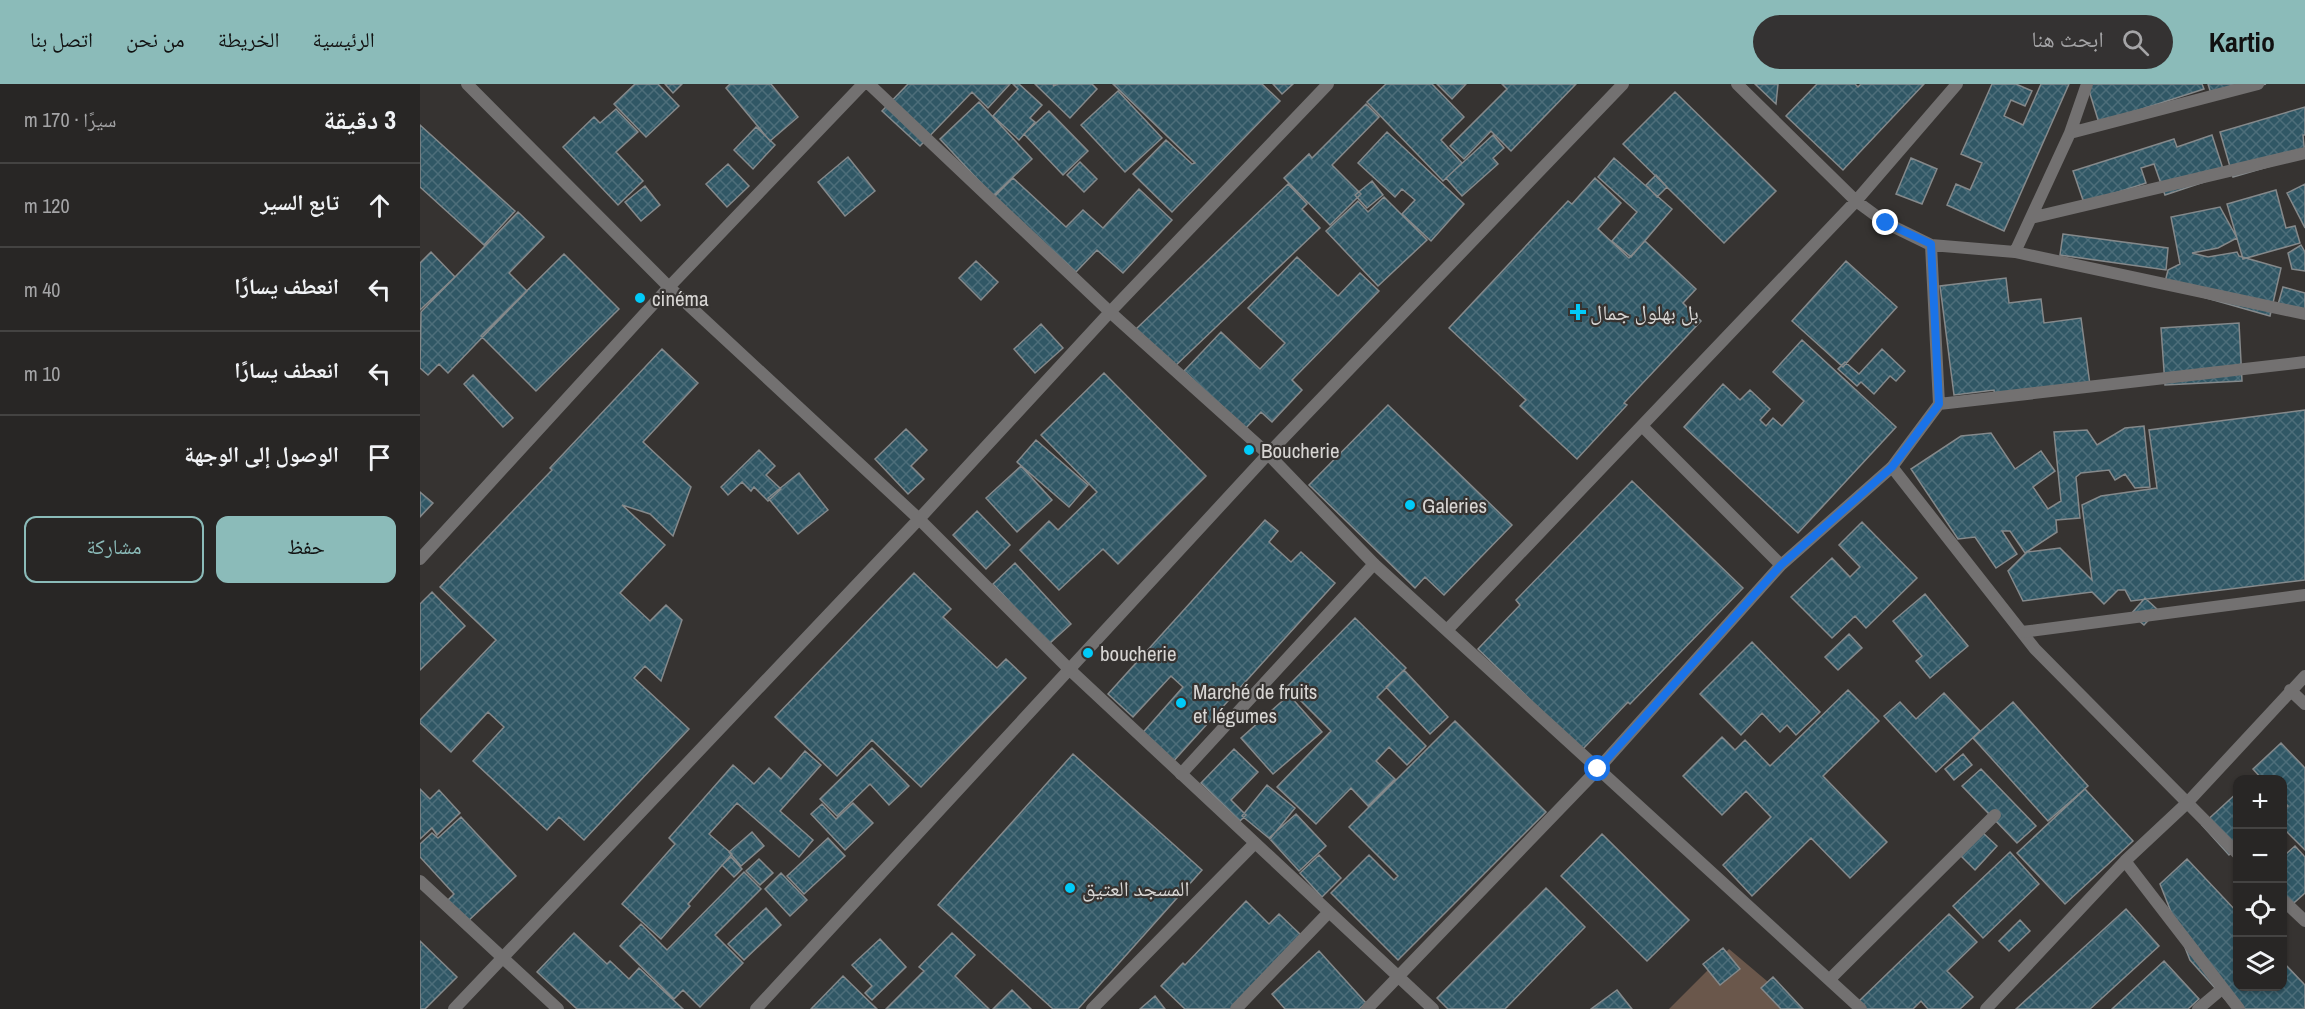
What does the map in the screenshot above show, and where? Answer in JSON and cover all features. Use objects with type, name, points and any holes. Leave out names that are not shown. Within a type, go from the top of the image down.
[{"type":"street","points":[[467,84],[669,287],[919,519],[1069,669],[1433,1009]]},
{"type":"street","points":[[420,559],[669,287],[863,84]]},
{"type":"street","points":[[870,84],[1110,312],[1268,454],[1374,564],[1448,629],[1861,1009]]},
{"type":"street","points":[[454,1009],[919,519],[1110,312],[1328,84]]},
{"type":"street","points":[[756,1009],[1268,454],[1623,84]]},
{"type":"street","points":[[1737,84],[1856,201],[1886,223],[1931,244],[2015,252],[2305,314]]},
{"type":"street","points":[[1448,629],[1856,201],[1957,84]]},
{"type":"street","points":[[2015,252],[2070,133],[2087,84]]},
{"type":"street","points":[[2070,133],[2258,84]]},
{"type":"street","points":[[2031,218],[2305,153]]},
{"type":"street","points":[[1367,1009],[1598,769],[1781,565],[1892,467],[1939,404],[1931,244]]},
{"type":"street","points":[[1939,404],[2305,362]]},
{"type":"street","points":[[1642,426],[1781,565]]},
{"type":"street","points":[[1892,467],[2035,649],[2233,849]]},
{"type":"street","points":[[1181,774],[1374,564]]},
{"type":"street","points":[[2022,632],[2305,595]]},
{"type":"street","points":[[1986,1009],[2125,861],[2187,803],[2305,676]]},
{"type":"street","points":[[2290,690],[2305,704]]},
{"type":"street","points":[[1830,979],[1995,815]]},
{"type":"street","points":[[1092,1009],[1255,843]]},
{"type":"street","points":[[2125,861],[2239,1009]]},
{"type":"street","points":[[420,881],[558,1009]]},
{"type":"street","points":[[2287,903],[2305,921]]},
{"type":"street","points":[[1236,1009],[1329,912]]},
{"type":"street","points":[[2198,1009],[2223,988]]},
{"type":"shaded area","points":[[1729,949],[1800,1009],[1669,1009]]},
{"type":"building","points":[[635,84],[658,84],[679,106],[646,137],[614,104]]},
{"type":"building","points":[[665,84],[682,84],[673,93]]},
{"type":"building","points":[[730,84],[771,84],[798,117],[770,141],[726,88]]},
{"type":"building","points":[[908,84],[1010,84],[988,108],[972,92],[920,146],[882,111]]},
{"type":"building","points":[[1013,84],[1019,84],[1042,105],[1030,118],[1035,122],[1019,140],[993,116],[1018,89]]},
{"type":"building","points":[[1035,84],[1055,84],[1053,86],[1092,84],[1097,89],[1070,118]]},
{"type":"building","points":[[1113,84],[1262,84],[1280,101],[1172,212],[1133,174],[1166,140],[1192,164],[1195,163]]},
{"type":"building","points":[[1273,84],[1293,84],[1282,94]]},
{"type":"building","points":[[1386,84],[1432,84],[1464,117],[1441,140],[1462,163],[1443,181],[1367,102]]},
{"type":"building","points":[[1437,84],[1466,84],[1452,99]]},
{"type":"building","points":[[1502,84],[1576,84],[1511,151],[1491,131],[1464,159],[1450,146],[1507,89]]},
{"type":"building","points":[[1755,84],[1778,84],[1776,104]]},
{"type":"building","points":[[1817,84],[1855,84],[1858,87],[1861,84],[1924,84],[1843,170],[1786,116]]},
{"type":"building","points":[[1992,84],[2016,84],[2032,91],[2025,106],[2011,100],[2004,116],[2023,125],[2041,84],[2069,84],[2004,231],[1947,205],[1956,184],[1970,190],[1982,163],[1961,154]]},
{"type":"building","points":[[2087,84],[2202,84],[2204,89],[2099,123]]},
{"type":"building","points":[[2208,84],[2266,84],[2212,97]]},
{"type":"building","points":[[1118,91],[1162,138],[1125,172],[1081,125]]},
{"type":"building","points":[[1675,92],[1776,191],[1724,243],[1623,144]]},
{"type":"building","points":[[979,102],[1032,159],[993,196],[940,139]]},
{"type":"building","points":[[1366,104],[1379,117],[1332,165],[1361,194],[1330,225],[1284,178],[1309,154],[1312,158]]},
{"type":"building","points":[[2305,107],[2305,135],[2303,135],[2305,156],[2233,177],[2220,132]]},
{"type":"building","points":[[616,109],[638,132],[616,152],[643,181],[618,205],[563,147],[594,117],[600,123]]},
{"type":"building","points":[[1049,111],[1088,151],[1063,175],[1024,134]]},
{"type":"building","points":[[420,125],[515,211],[484,245],[420,187]]},
{"type":"building","points":[[756,127],[775,145],[753,169],[734,150]]},
{"type":"building","points":[[1387,132],[1464,204],[1431,241],[1402,214],[1415,200],[1402,189],[1395,197],[1358,163]]},
{"type":"building","points":[[1493,135],[1504,148],[1493,158],[1498,164],[1462,196],[1446,178]]},
{"type":"building","points":[[2212,135],[2225,175],[2165,195],[2154,164],[2141,168],[2146,183],[2084,203],[2073,171],[2174,139],[2177,147]]},
{"type":"building","points":[[848,157],[875,191],[845,216],[818,182]]},
{"type":"building","points":[[1614,158],[1672,209],[1631,257],[1612,241],[1637,212],[1598,177]]},
{"type":"building","points":[[1911,158],[1937,169],[1922,204],[1896,194]]},
{"type":"building","points":[[1080,162],[1097,179],[1084,192],[1067,175]]},
{"type":"building","points":[[728,164],[749,186],[727,207],[706,184]]},
{"type":"building","points":[[1656,175],[1667,187],[1657,197],[1646,185]]},
{"type":"building","points":[[1013,178],[1066,227],[1083,210],[1103,228],[1139,189],[1172,220],[1123,273],[1097,250],[1076,272],[994,197]]},
{"type":"building","name":"بل بهلول جمال","points":[[1595,178],[1621,203],[1598,229],[1629,258],[1645,241],[1696,289],[1683,303],[1701,321],[1624,403],[1627,405],[1577,459],[1520,406],[1526,400],[1449,328],[1568,201],[1572,204]]},
{"type":"building","points":[[1372,181],[1383,195],[1367,208],[1355,195]]},
{"type":"building","points":[[1288,184],[1307,204],[1302,209],[1320,228],[1173,368],[1136,329]]},
{"type":"building","points":[[2305,184],[2305,228],[2287,193]]},
{"type":"building","points":[[645,186],[660,205],[641,221],[625,202]]},
{"type":"building","points":[[2276,190],[2286,228],[2295,226],[2300,243],[2243,259],[2227,204]]},
{"type":"building","points":[[1384,197],[1427,240],[1378,286],[1326,231],[1358,201],[1368,212]]},
{"type":"building","points":[[2220,207],[2237,238],[2218,248],[2192,253],[2208,257],[2237,252],[2239,256],[2281,268],[2270,316],[2164,286],[2168,270],[2180,264],[2171,217]]},
{"type":"building","points":[[518,212],[544,237],[509,273],[527,291],[448,373],[439,364],[428,375],[420,368],[421,312]]},
{"type":"building","points":[[2063,234],[2168,248],[2166,270],[2060,255]]},
{"type":"building","points":[[2301,245],[2305,252],[2305,271],[2292,269],[2288,253]]},
{"type":"building","points":[[431,252],[455,277],[420,310],[420,263]]},
{"type":"building","points":[[564,254],[619,309],[536,391],[481,336]]},
{"type":"building","points":[[1297,257],[1338,296],[1360,273],[1379,291],[1292,380],[1302,390],[1272,422],[1261,412],[1245,429],[1184,371],[1221,332],[1260,369],[1285,343],[1248,308]]},
{"type":"building","points":[[976,261],[998,282],[981,300],[959,278]]},
{"type":"building","points":[[1846,261],[1897,307],[1843,367],[1792,321]]},
{"type":"building","points":[[2006,278],[2009,303],[2041,299],[2044,323],[2081,318],[2090,385],[1995,397],[1994,390],[1954,395],[1940,286]]},
{"type":"building","points":[[2283,287],[2305,293],[2305,309],[2277,308]]},
{"type":"building","points":[[2239,323],[2242,381],[2165,385],[2161,328]]},
{"type":"building","points":[[1041,324],[1063,348],[1035,373],[1014,349]]},
{"type":"building","points":[[1802,340],[1896,427],[1798,533],[1684,427],[1723,384],[1740,400],[1750,390],[1770,409],[1760,420],[1766,426],[1773,418],[1782,426],[1804,401],[1773,372]]},
{"type":"building","points":[[662,349],[698,383],[643,442],[691,487],[673,536],[650,514],[622,505],[665,545],[620,593],[650,621],[666,605],[682,620],[661,681],[645,666],[634,678],[689,729],[584,840],[559,817],[547,830],[473,761],[504,727],[488,712],[451,752],[420,723],[420,720],[496,640],[440,587],[552,470],[550,468]]},
{"type":"building","points":[[1882,349],[1905,371],[1896,381],[1890,376],[1874,394],[1861,382],[1857,386],[1838,369],[1845,362],[1859,374]]},
{"type":"building","points":[[1104,373],[1206,476],[1118,564],[1103,549],[1059,590],[1020,550],[1049,521],[1058,530],[1097,492],[1041,435]]},
{"type":"building","points":[[473,375],[513,418],[503,427],[464,384]]},
{"type":"building","name":"Galeries","points":[[1388,405],[1512,525],[1444,595],[1425,577],[1415,588],[1309,485]]},
{"type":"building","points":[[2305,410],[2305,580],[2131,601],[2125,590],[2118,590],[2104,604],[2092,592],[2023,601],[2008,571],[2027,552],[2060,548],[2092,580],[2082,505],[2101,496],[2157,488],[2149,430]]},
{"type":"building","points":[[2144,426],[2150,487],[2135,488],[2125,474],[2115,480],[2109,470],[2081,473],[2076,477],[2080,518],[2056,520],[2057,532],[2025,553],[2010,531],[2002,531],[2017,554],[1996,568],[1975,537],[1958,539],[1911,469],[1961,436],[1991,433],[2015,469],[2041,451],[2055,471],[2033,487],[2048,509],[2061,501],[2054,432],[2087,430],[2097,445],[2125,428]]},
{"type":"building","points":[[906,429],[927,450],[911,466],[924,479],[908,494],[875,459]]},
{"type":"building","points":[[1036,440],[1088,485],[1069,507],[1017,462]]},
{"type":"building","points":[[759,450],[775,466],[766,475],[781,489],[768,501],[754,487],[751,491],[742,482],[728,495],[721,487]]},
{"type":"building","points":[[1021,466],[1052,500],[1017,532],[986,498]]},
{"type":"building","points":[[799,473],[828,510],[798,534],[768,498]]},
{"type":"building","points":[[1632,481],[1743,588],[1582,750],[1478,649],[1520,605],[1516,600]]},
{"type":"building","points":[[420,492],[433,503],[420,517]]},
{"type":"building","points":[[977,511],[1010,545],[986,569],[953,535]]},
{"type":"building","points":[[1265,520],[1278,531],[1269,542],[1291,562],[1301,552],[1335,583],[1170,765],[1139,737],[1183,687],[1171,676],[1133,717],[1108,694]]},
{"type":"building","points":[[1862,522],[1917,578],[1866,628],[1855,616],[1832,638],[1791,597],[1832,558],[1850,577],[1860,567],[1839,545]]},
{"type":"building","points":[[1015,563],[1071,624],[1049,644],[993,584]]},
{"type":"building","points":[[914,573],[951,609],[943,617],[997,668],[1006,659],[1026,678],[921,787],[872,740],[837,776],[775,717]]},
{"type":"building","points":[[432,592],[465,626],[420,670],[420,604]]},
{"type":"building","points":[[1925,594],[1968,646],[1930,678],[1916,661],[1922,656],[1893,621]]},
{"type":"building","points":[[2145,598],[2158,610],[2144,625],[2131,614]]},
{"type":"building","points":[[1355,618],[1406,668],[1377,697],[1426,746],[1407,765],[1389,747],[1376,761],[1395,779],[1368,806],[1351,788],[1316,824],[1277,787],[1331,731],[1287,687]]},
{"type":"building","points":[[1849,634],[1862,648],[1838,670],[1825,657]]},
{"type":"building","points":[[1752,642],[1820,712],[1796,735],[1787,725],[1780,732],[1762,713],[1741,735],[1700,694]]},
{"type":"building","points":[[1404,670],[1448,717],[1430,734],[1386,687]]},
{"type":"building","points":[[1848,690],[1879,721],[1823,776],[1887,842],[1850,878],[1811,838],[1752,896],[1723,865],[1771,817],[1746,791],[1722,815],[1683,776],[1722,737],[1735,750],[1745,740],[1770,766]]},
{"type":"building","points":[[1944,693],[1980,731],[1936,772],[1884,716],[1900,702],[1916,719]]},
{"type":"building","points":[[1289,695],[1322,732],[1273,774],[1241,738]]},
{"type":"building","points":[[2013,702],[2088,786],[2048,821],[1973,738]]},
{"type":"building","points":[[1455,721],[1546,812],[1398,960],[1331,893],[1369,855],[1394,880],[1398,876],[1349,827]]},
{"type":"building","points":[[2281,743],[2305,768],[2305,850],[2287,832],[2287,775],[2258,775],[2253,769]]},
{"type":"building","points":[[872,748],[909,786],[889,805],[870,784],[837,816],[820,799]]},
{"type":"building","points":[[1234,749],[1258,772],[1231,800],[1246,815],[1240,821],[1201,783]]},
{"type":"building","points":[[805,751],[821,765],[780,811],[813,840],[799,857],[737,803],[709,834],[732,854],[661,939],[622,904],[675,844],[669,838],[733,765],[754,784],[769,768],[781,779]]},
{"type":"building","name":"المسجد العتيق","points":[[1073,754],[1202,870],[1078,1009],[1053,1009],[938,905]]},
{"type":"building","points":[[1963,754],[1972,765],[1954,780],[1945,769]]},
{"type":"building","points":[[1981,769],[2036,826],[2017,843],[1962,786]]},
{"type":"building","points":[[1267,785],[1295,808],[1270,839],[1242,816]]},
{"type":"building","points":[[420,789],[430,799],[439,790],[460,813],[437,835],[432,828],[420,839]]},
{"type":"building","points":[[2085,789],[2133,841],[2065,904],[2017,853]]},
{"type":"building","points":[[2233,797],[2233,851],[2229,855],[2202,825]]},
{"type":"building","points":[[853,803],[873,823],[845,850],[811,814],[822,804],[836,819]]},
{"type":"building","points":[[1296,814],[1326,846],[1299,871],[1269,838]]},
{"type":"building","points":[[461,817],[516,876],[467,922],[447,901],[454,894],[420,857],[420,844],[432,833],[438,838]]},
{"type":"building","points":[[752,832],[764,846],[741,866],[729,852]]},
{"type":"building","points":[[1982,832],[1997,846],[1975,870],[1961,856]]},
{"type":"building","points":[[1602,834],[1689,920],[1647,961],[1561,876]]},
{"type":"building","points":[[828,838],[845,856],[804,894],[787,876]]},
{"type":"building","points":[[2295,846],[2305,857],[2305,893],[2287,909],[2287,883],[2287,853]]},
{"type":"building","points":[[2010,852],[2039,884],[1983,938],[1953,906]]},
{"type":"building","points":[[1319,855],[1341,878],[1322,897],[1300,873]]},
{"type":"building","points":[[731,857],[742,869],[734,877],[722,865]]},
{"type":"building","points":[[759,859],[773,873],[760,885],[746,871]]},
{"type":"building","points":[[2187,859],[2233,908],[2233,991],[2287,991],[2287,966],[2305,985],[2305,1009],[2234,1009],[2190,960],[2160,884]]},
{"type":"building","points":[[744,872],[761,889],[715,935],[743,963],[700,1007],[683,990],[674,999],[620,946],[641,924],[667,950]]},
{"type":"building","points":[[781,873],[807,900],[790,916],[765,889]]},
{"type":"building","points":[[1546,888],[1585,927],[1505,1009],[1448,1009],[1437,998]]},
{"type":"building","points":[[1246,901],[1269,924],[1279,914],[1301,935],[1231,1009],[1185,1009],[1161,986],[1183,963],[1185,965]]},
{"type":"building","points":[[766,908],[781,925],[744,960],[728,944]]},
{"type":"building","points":[[2126,909],[2159,946],[2090,1009],[2016,1009]]},
{"type":"building","points":[[1949,914],[1977,942],[1947,971],[1973,997],[1960,1009],[1928,1009],[1921,1001],[1913,1009],[1865,1009],[1858,1002]]},
{"type":"building","points":[[2020,920],[2030,931],[2009,951],[1999,941]]},
{"type":"building","points":[[574,933],[607,964],[610,961],[629,979],[639,968],[683,1009],[577,1009],[537,972]]},
{"type":"building","points":[[952,933],[975,955],[955,976],[989,1009],[886,1009],[924,971],[919,967]]},
{"type":"building","points":[[880,939],[906,967],[872,1000],[865,993],[872,986],[852,965]]},
{"type":"building","points":[[420,941],[457,977],[425,1009],[420,1009]]},
{"type":"building","points":[[1723,948],[1740,969],[1720,985],[1703,964]]},
{"type":"building","points":[[1319,951],[1366,1003],[1359,1009],[1285,1009],[1272,994]]},
{"type":"building","points":[[2164,961],[2199,999],[2188,1009],[2112,1009]]},
{"type":"building","points":[[843,976],[877,1009],[811,1009]]},
{"type":"building","points":[[1773,977],[1803,1009],[1781,1009],[1761,988]]},
{"type":"building","points":[[1012,990],[1031,1009],[993,1009]]},
{"type":"building","points":[[1617,990],[1632,1009],[1591,1009]]},
{"type":"building","points":[[1155,996],[1165,1009],[1140,1009]]},
{"type":"place","name":"cinéma","points":[[640,298]]},
{"type":"place","name":"بل بهلول جمال","points":[[1578,312]]},
{"type":"place","name":"Boucherie","points":[[1249,450]]},
{"type":"place","name":"Galeries","points":[[1410,505]]},
{"type":"place","name":"boucherie","points":[[1088,653]]},
{"type":"place","name":"Marché de fruits et légumes","points":[[1181,703]]},
{"type":"place","name":"المسجد العتيق","points":[[1070,888]]},
{"type":"route","points":[[1598,769],[1781,565],[1892,467],[1939,404],[1931,244],[1886,223]]}]
